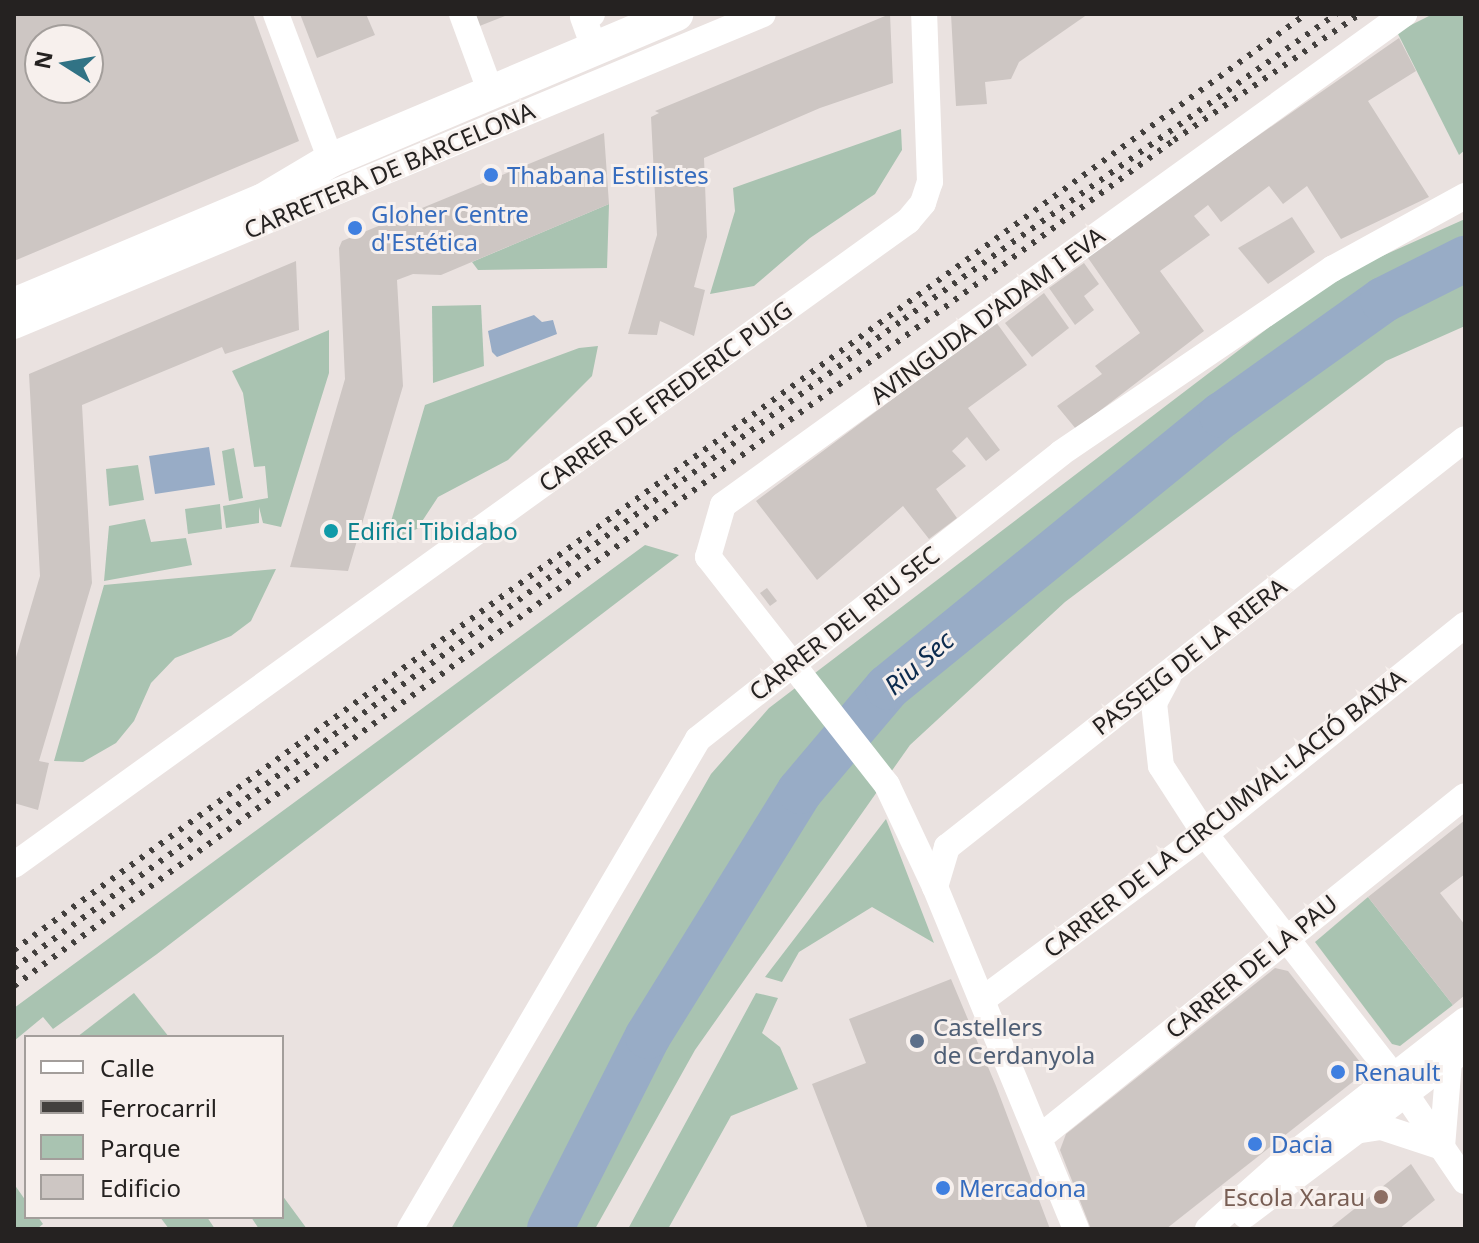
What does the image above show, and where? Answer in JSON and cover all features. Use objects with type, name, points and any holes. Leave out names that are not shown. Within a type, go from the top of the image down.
[{"type":"main road","name":"CARRETERA DE BARCELONA","points":[[14,305],[262,201],[331,160],[491,93],[590,28],[674,15]]},
{"type":"main road","name":"CARRETERA DE BARCELONA","points":[[14,284],[271,175],[331,160]]},
{"type":"street","points":[[276,14],[331,160]]},
{"type":"street","points":[[462,14],[491,93]]},
{"type":"street","name":"CARRETERA DE BARCELONA","points":[[14,326],[763,14]]},
{"type":"street","name":"CARRER DE FREDERIC PUIG","points":[[14,865],[908,221],[923,203],[930,182],[924,14]]},
{"type":"street","name":"AVINGUDA D'ADAM I EVA","points":[[791,669],[708,557],[723,505],[1404,14]]},
{"type":"street","name":"CARRER DEL RIU SEC","points":[[410,1229],[698,739],[791,669],[1061,453],[1332,269],[1465,196]]},
{"type":"street","name":"PASSEIG DE LA RIERA","points":[[935,887],[947,847],[1465,439]]},
{"type":"street","name":"CARRER DE LA CIRCUMVAL·LACIÓ BAIXA","points":[[982,1000],[1205,834],[1465,625]]},
{"type":"street","points":[[791,669],[887,785],[935,887],[948,948],[982,1000],[1076,1229]]},
{"type":"street","points":[[1171,670],[1154,703],[1161,766],[1205,834],[1406,1090],[1436,1146],[1465,1181]]},
{"type":"street","name":"CARRER DE LA PAU","points":[[1039,1138],[1465,796]]},
{"type":"street","points":[[1251,1211],[1297,1165],[1406,1090],[1465,1020]]},
{"type":"street","points":[[1226,1229],[1406,1090],[1428,1065],[1465,1034]]},
{"type":"street","points":[[1208,1229],[1281,1164],[1457,1056]]},
{"type":"street","points":[[1436,1146],[1457,1056]]},
{"type":"street","points":[[1355,1131],[1381,1127],[1436,1146]]},
{"type":"green space","points":[[1433,14],[1465,14],[1465,150],[1459,155],[1397,32]]},
{"type":"green space","points":[[901,129],[902,150],[875,194],[810,238],[754,286],[710,294],[735,211],[733,188]]},
{"type":"green space","points":[[609,204],[607,268],[478,270],[472,262]]},
{"type":"green space","points":[[1465,219],[1465,326],[1386,361],[1065,602],[910,745],[695,1050],[595,1229],[451,1229],[711,774],[769,708],[1335,277]]},
{"type":"green space","points":[[481,305],[484,366],[433,383],[432,306]]},
{"type":"green space","points":[[329,330],[329,373],[281,527],[263,523],[259,507],[259,523],[226,528],[223,506],[268,498],[265,466],[254,467],[243,393],[232,371]]},
{"type":"green space","points":[[598,346],[592,376],[508,460],[438,497],[417,529],[385,542],[425,405],[579,348]]},
{"type":"green space","points":[[234,448],[243,498],[229,501],[222,451]]},
{"type":"green space","points":[[138,465],[144,500],[109,506],[106,469]]},
{"type":"green space","points":[[220,504],[222,529],[188,534],[185,509]]},
{"type":"green space","points":[[145,519],[151,542],[186,538],[192,565],[104,581],[109,526]]},
{"type":"green space","points":[[645,545],[679,555],[157,954],[53,1029],[43,1017],[14,1041],[14,1008]]},
{"type":"green space","points":[[276,569],[251,621],[231,636],[175,658],[151,683],[134,721],[116,743],[83,762],[54,761],[104,585]]},
{"type":"green space","points":[[886,819],[934,943],[872,907],[799,952],[782,982],[765,977]]},
{"type":"green space","points":[[1368,897],[1453,1005],[1400,1046],[1392,1044],[1315,942]]},
{"type":"green space","points":[[134,993],[167,1035],[80,1035]]},
{"type":"green space","points":[[756,993],[778,998],[762,1033],[780,1047],[798,1089],[731,1116],[668,1229],[628,1229]]},
{"type":"green space","points":[[14,1184],[24,1198],[24,1219],[39,1219],[43,1224],[37,1229],[14,1229]]},
{"type":"green space","points":[[284,1198],[307,1229],[259,1229],[252,1219],[284,1219]]},
{"type":"green space","points":[[162,1219],[208,1219],[215,1229],[169,1229]]},
{"type":"water","points":[[534,315],[542,322],[553,320],[557,334],[497,357],[492,352],[488,331]]},
{"type":"water","points":[[209,447],[215,485],[155,494],[149,456]]},
{"type":"building","points":[[14,14],[253,14],[299,141],[14,261]]},
{"type":"building","points":[[300,14],[366,14],[375,35],[317,58]]},
{"type":"building","points":[[472,14],[510,14],[477,27]]},
{"type":"building","points":[[890,14],[893,83],[820,108],[704,158],[707,237],[694,287],[705,290],[694,336],[660,321],[657,335],[628,334],[657,235],[651,117],[659,113],[655,111]]},
{"type":"building","points":[[951,14],[1088,14],[1019,62],[1011,79],[985,82],[987,104],[956,106]]},
{"type":"building","points":[[1399,38],[1416,71],[1368,101],[1429,197],[1341,239],[1307,186],[1283,204],[1269,186],[1221,222],[1208,205],[1194,216],[1210,235],[1160,271],[1204,331],[1076,429],[1057,406],[1102,374],[1095,366],[1140,333],[1086,255]]},
{"type":"building","points":[[604,133],[609,204],[441,275],[413,274],[397,280],[403,386],[348,571],[290,567],[345,379],[339,248],[342,241]]},
{"type":"building","points":[[1292,217],[1315,252],[1268,284],[1238,248]]},
{"type":"building","points":[[296,261],[299,330],[225,354],[222,347],[82,405],[92,583],[39,761],[49,763],[38,810],[14,803],[14,664],[40,576],[29,374]]},
{"type":"building","points":[[1084,263],[1099,284],[1084,296],[1094,310],[1075,325],[1049,288]]},
{"type":"building","points":[[1044,293],[1069,328],[1032,357],[1005,323]]},
{"type":"building","points":[[996,322],[1027,365],[968,408],[1000,450],[986,461],[967,437],[952,451],[966,466],[936,489],[957,518],[929,539],[903,506],[817,580],[756,501]]},
{"type":"building","points":[[767,588],[777,601],[770,606],[760,593]]},
{"type":"building","points":[[1465,820],[1465,874],[1440,893],[1465,925],[1465,995],[1453,1005],[1368,897]]},
{"type":"building","points":[[1275,968],[1288,971],[1360,1062],[1359,1077],[1166,1229],[1091,1229],[1060,1150],[1066,1134]]},
{"type":"building","points":[[951,979],[996,1086],[1050,1229],[868,1229],[812,1084],[866,1063],[849,1019]]},
{"type":"building","points":[[1411,1164],[1435,1200],[1399,1229],[1329,1229]]},
{"type":"waterway","name":"Riu Sec","points":[[550,1229],[648,1036],[800,791],[888,687],[1222,415],[1383,300],[1465,259]]},
{"type":"railway","points":[[14,950],[1306,14]]},
{"type":"railway","points":[[14,968],[904,319],[1336,14]]},
{"type":"railway","points":[[14,986],[1174,140],[1360,14]]},
{"type":"place","name":"Thabana Estilistes","points":[[491,175]]},
{"type":"place","name":"Gloher Centre d'Estética","points":[[355,228]]},
{"type":"place","name":"Edifici Tibidabo","points":[[331,531]]},
{"type":"place","name":"Castellers de Cerdanyola","points":[[917,1041]]},
{"type":"place","name":"Renault","points":[[1338,1072]]},
{"type":"place","name":"Dacia","points":[[1255,1144]]},
{"type":"place","name":"Mercadona","points":[[943,1188]]},
{"type":"place","name":"Escola Xarau","points":[[1381,1197]]}]
